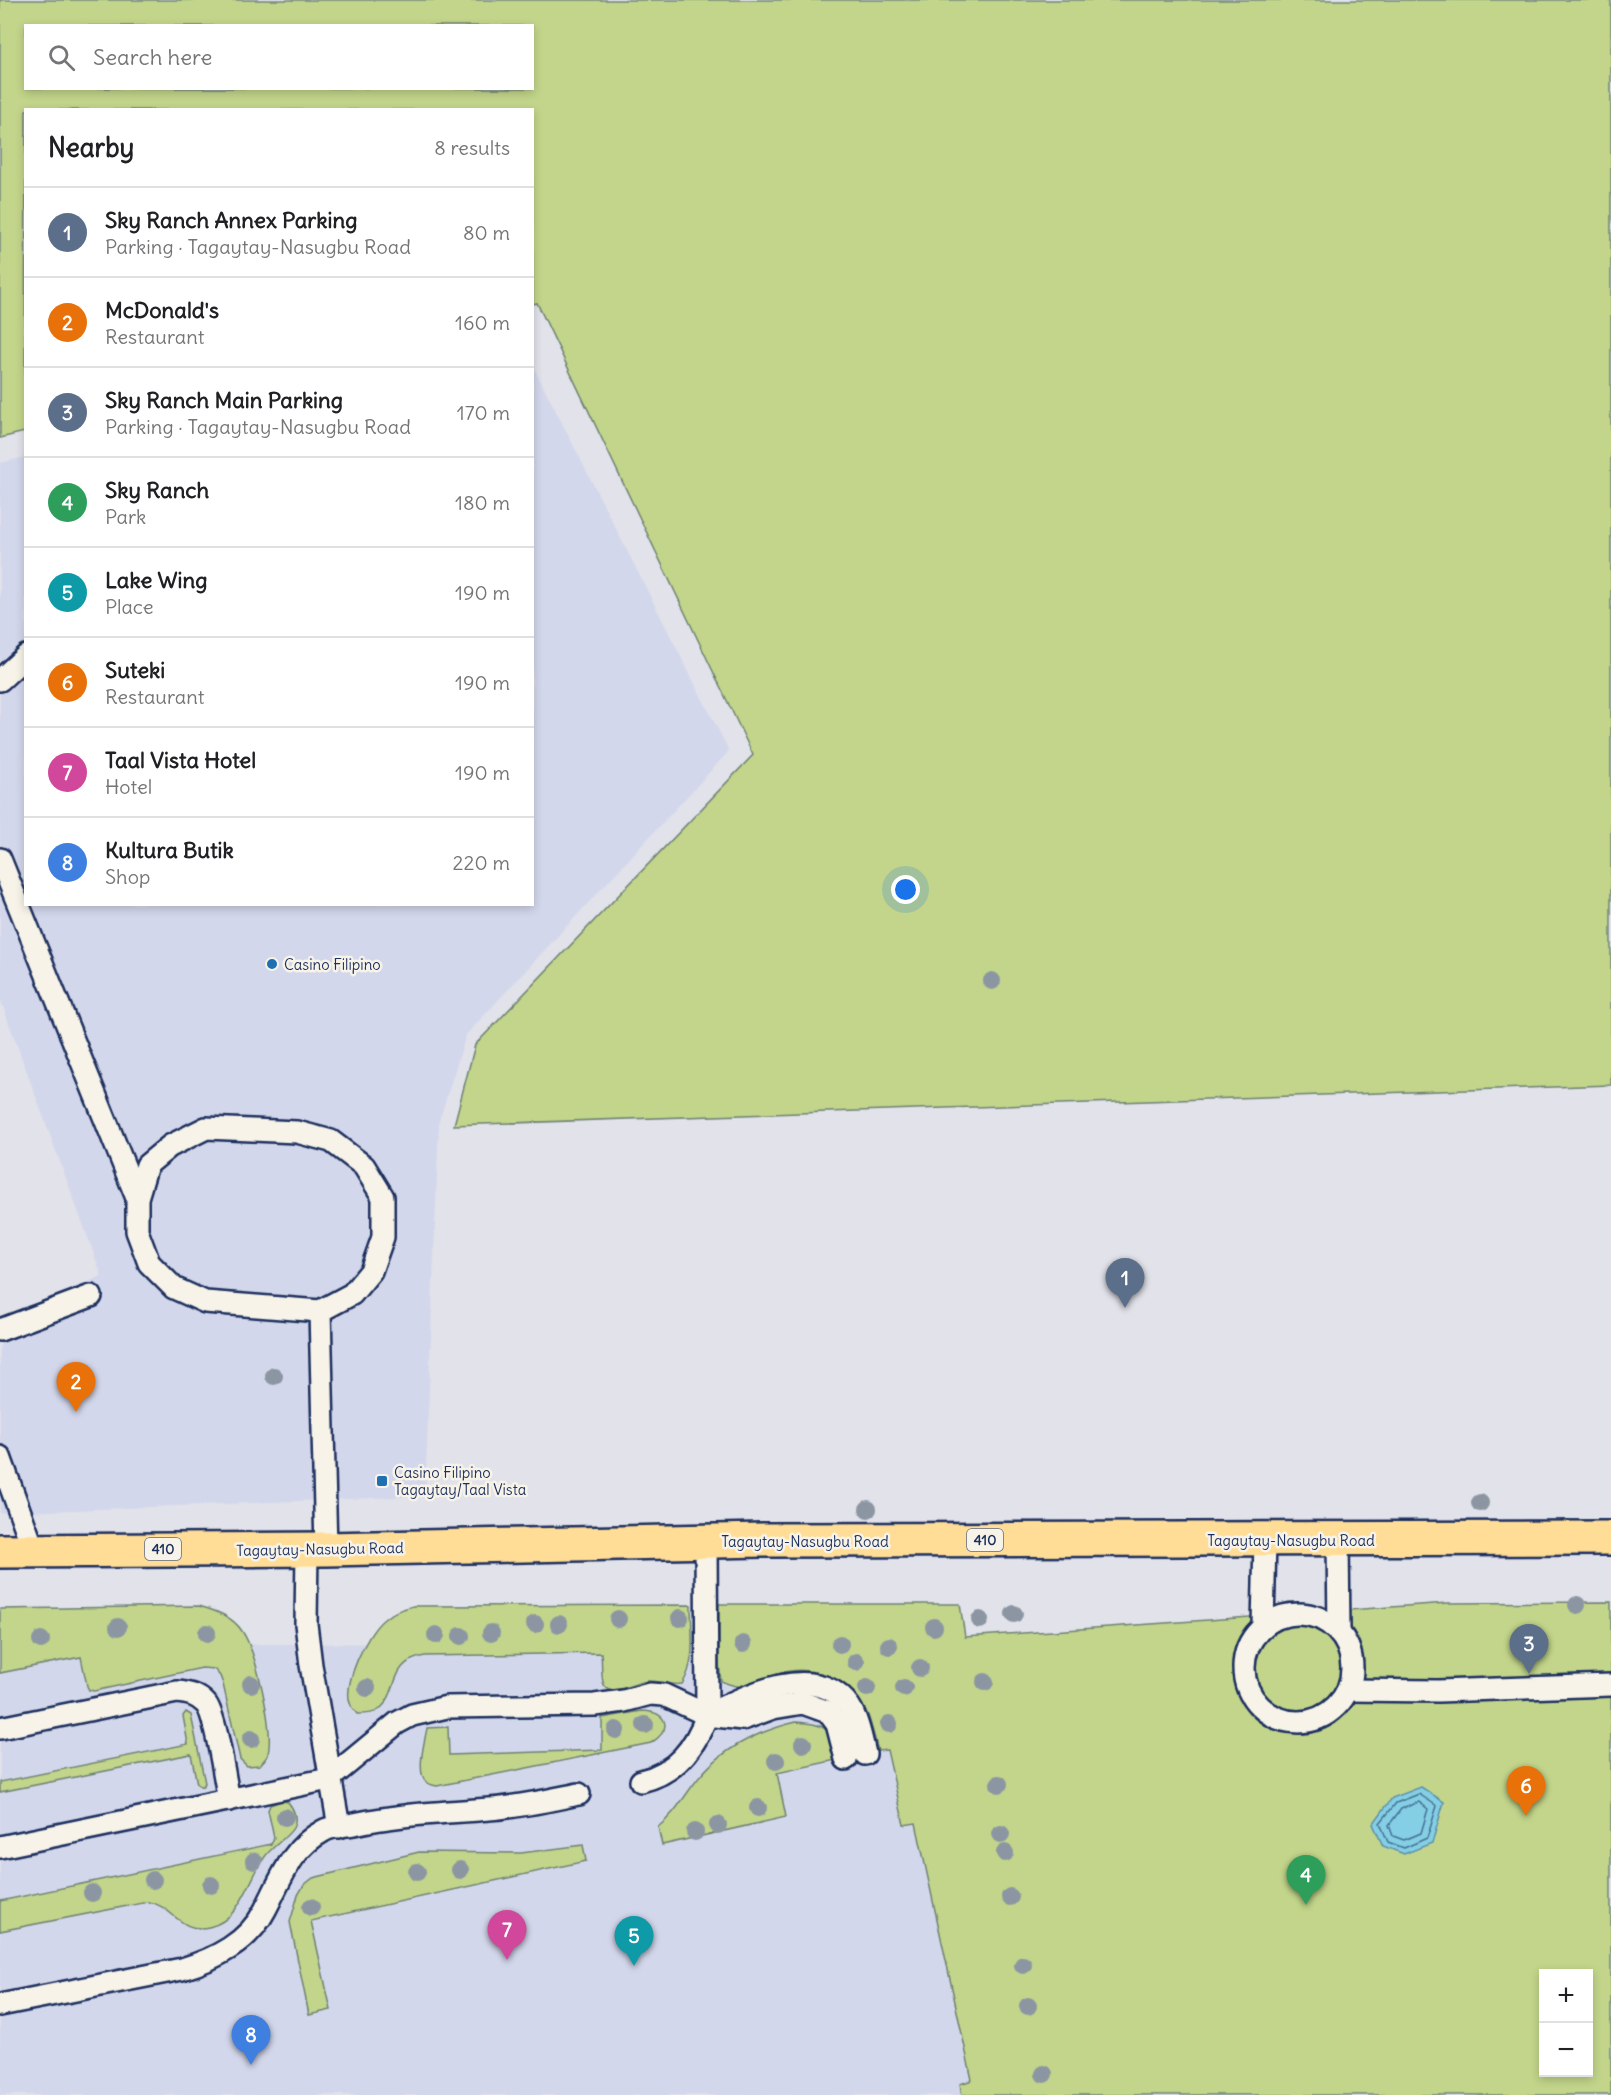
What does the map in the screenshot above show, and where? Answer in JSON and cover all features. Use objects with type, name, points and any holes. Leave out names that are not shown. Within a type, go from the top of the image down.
[{"type":"main road","name":"Tagaytay-Nasugbu Road","points":[[0,1551],[316,1549],[706,1541],[1611,1539]]},
{"type":"lane","points":[[0,680],[24,658]]},
{"type":"lane","points":[[0,859],[137,1198]]},
{"type":"lane","points":[[206,1128],[297,1132],[331,1141],[363,1166],[383,1197],[383,1238],[371,1271],[352,1294],[320,1311],[205,1302],[174,1288],[149,1263],[137,1231],[137,1198],[147,1165],[170,1146],[206,1128]]},
{"type":"lane","points":[[0,1330],[91,1296]]},
{"type":"lane","points":[[320,1311],[316,1549],[307,1634],[329,1779],[339,1827]]},
{"type":"lane","points":[[0,1457],[34,1551]]},
{"type":"lane","points":[[1263,1626],[1264,1540]]},
{"type":"lane","points":[[1338,1540],[1339,1632]]},
{"type":"lane","points":[[641,1781],[663,1773],[677,1764],[700,1735],[707,1715],[706,1541]]},
{"type":"lane","points":[[1288,1614],[1302,1614],[1316,1617],[1339,1632],[1347,1645],[1352,1675],[1348,1690],[1338,1705],[1323,1716],[1307,1722],[1289,1722],[1271,1716],[1257,1705],[1248,1690],[1243,1673],[1244,1655],[1251,1639],[1263,1626],[1275,1618],[1288,1614]]},
{"type":"lane","points":[[707,1715],[738,1699],[782,1685],[799,1682],[814,1684],[841,1697],[849,1706],[855,1718],[856,1756]]},
{"type":"lane","points":[[1348,1690],[1438,1691],[1611,1685]]},
{"type":"lane","points":[[0,1728],[177,1692],[188,1693],[198,1697],[211,1713],[230,1800]]},
{"type":"lane","points":[[0,1847],[329,1779],[397,1724],[412,1714],[429,1710],[447,1707],[595,1705],[650,1694],[664,1695],[707,1715]]},
{"type":"lane","points":[[0,2005],[182,1969],[208,1961],[231,1948],[250,1932],[265,1912],[291,1860],[308,1842],[324,1830],[388,1816],[527,1805],[579,1794]]},
{"type":"shaded area","points":[[534,368],[729,751],[466,1035],[439,1121],[425,1496],[0,1513],[0,1318],[102,1276],[0,999],[0,463],[24,457],[24,906],[534,906]]},
{"type":"shaded area","points":[[965,1637],[1028,2095],[0,2095],[0,1646]]},
{"type":"green space","points":[[0,0],[1611,0],[1611,1085],[454,1125],[475,1045],[753,755],[537,303],[534,304],[534,108],[24,108],[24,432],[0,438]]},
{"type":"green space","points":[[1611,1602],[1611,2095],[962,2095],[960,2084],[972,2080],[916,1823],[904,1825],[887,1750],[878,1751],[868,1715],[853,1693],[842,1684],[818,1673],[791,1671],[776,1675],[762,1684],[742,1687],[721,1681],[719,1604],[960,1604],[965,1637],[1448,1603]]},
{"type":"green space","points":[[691,1605],[690,1666],[682,1684],[649,1681],[616,1690],[610,1689],[603,1682],[601,1653],[425,1656],[405,1664],[386,1702],[378,1711],[357,1714],[351,1706],[349,1697],[353,1673],[370,1636],[386,1617],[409,1607]]},
{"type":"green space","points":[[199,1606],[217,1612],[238,1626],[253,1655],[263,1691],[268,1727],[268,1754],[260,1765],[247,1766],[240,1759],[223,1684],[214,1669],[202,1668],[94,1691],[89,1690],[87,1686],[81,1657],[0,1673],[0,1609]]},
{"type":"green space","points":[[642,1711],[657,1714],[664,1722],[663,1732],[651,1743],[437,1786],[428,1784],[423,1779],[421,1765],[427,1728],[448,1727],[449,1755],[602,1750],[602,1718]]},
{"type":"green space","points":[[186,1712],[191,1715],[205,1783],[202,1787],[197,1784],[191,1754],[0,1792],[0,1782],[188,1744],[183,1716]]},
{"type":"green space","points":[[796,1722],[816,1725],[826,1730],[832,1741],[836,1760],[777,1773],[786,1817],[662,1845],[658,1827],[717,1759],[755,1736]]},
{"type":"green space","points":[[281,1801],[288,1802],[294,1811],[293,1828],[267,1854],[236,1908],[220,1923],[199,1928],[190,1926],[157,1904],[148,1902],[0,1931],[0,1901],[271,1844],[274,1838],[268,1810],[270,1805]]},
{"type":"green space","points":[[583,1845],[586,1861],[311,1921],[331,2010],[309,2015],[290,1922],[298,1895],[304,1885],[313,1878],[419,1852],[521,1853]]},
{"type":"water","points":[[1421,1787],[1444,1802],[1432,1843],[1404,1854],[1383,1846],[1373,1824],[1392,1798]]},
{"type":"place","name":"Casino Filipino","points":[[272,964]]},
{"type":"place","name":"Sky Ranch Annex Parking","points":[[1125,1308]]},
{"type":"place","name":"McDonald's","points":[[76,1412]]},
{"type":"place","name":"Casino Filipino Tagaytay/Taal Vista","points":[[382,1481]]},
{"type":"place","name":"Sky Ranch Main Parking","points":[[1529,1674]]},
{"type":"place","name":"Suteki","points":[[1526,1816]]},
{"type":"place","name":"Sky Ranch","points":[[1306,1905]]},
{"type":"place","name":"Taal Vista Hotel","points":[[507,1960]]},
{"type":"place","name":"Lake Wing","points":[[634,1966]]},
{"type":"place","name":"Kultura Butik","points":[[251,2065]]}]
